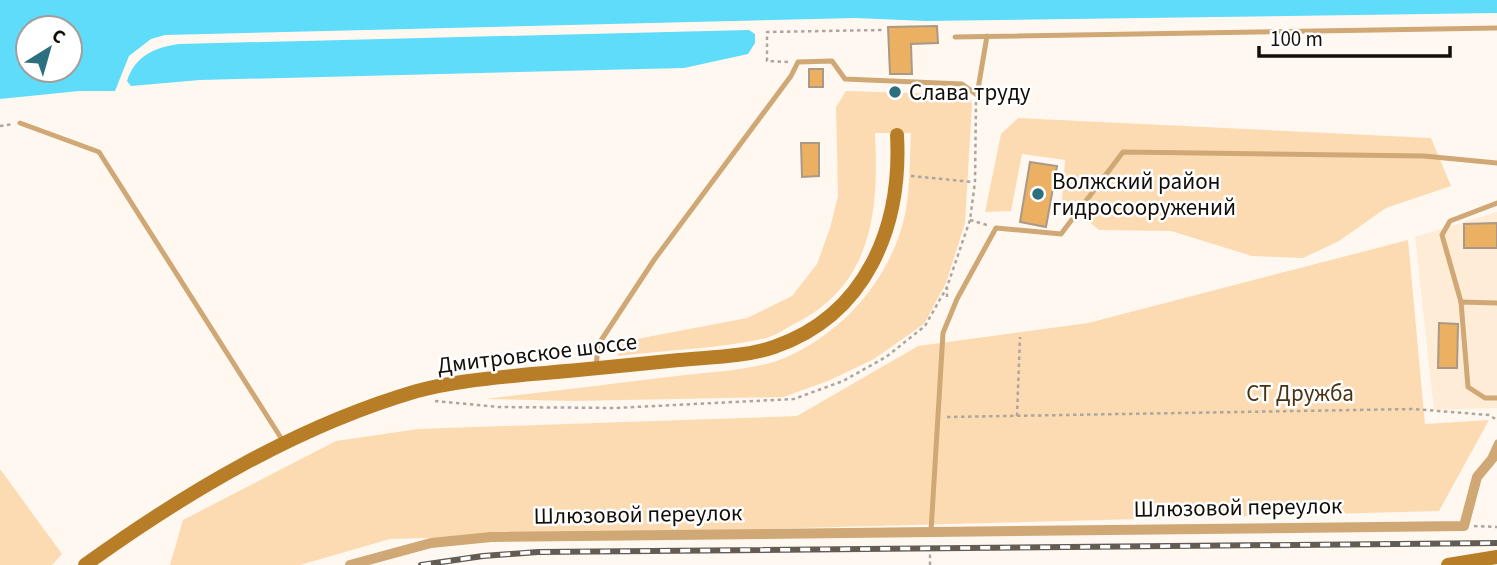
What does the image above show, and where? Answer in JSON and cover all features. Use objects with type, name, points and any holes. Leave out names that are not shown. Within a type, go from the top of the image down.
[{"type":"street","name":"Дмитровское шоссе","points":[[88,564],[222,477],[337,419],[420,390],[468,381],[747,353],[796,337],[827,316],[863,278],[885,238],[899,173],[897,135]]},
{"type":"street","points":[[1464,526],[1478,477],[1493,456]]},
{"type":"street","name":"Шлюзовой переулок","points":[[350,565],[431,543],[491,537],[1464,526]]},
{"type":"street","points":[[1448,565],[1497,557]]},
{"type":"lane","points":[[954,37],[1497,28]]},
{"type":"lane","points":[[596,368],[598,345],[626,302],[798,62],[832,61],[845,79],[941,81],[962,84],[977,95],[987,36]]},
{"type":"lane","points":[[20,123],[99,152],[285,444]]},
{"type":"lane","points":[[931,531],[943,333],[957,299],[996,228],[1061,234],[1123,152],[1424,156],[1497,163]]},
{"type":"lane","points":[[1497,203],[1450,221],[1442,235],[1461,302],[1468,387],[1485,398],[1497,398]]},
{"type":"lane","points":[[1461,302],[1497,303]]},
{"type":"lane","points":[[1493,456],[1497,442]]},
{"type":"path","points":[[798,62],[767,61],[767,32],[882,30]]},
{"type":"path","points":[[422,400],[499,407],[615,408],[794,399],[843,381],[886,357],[925,326],[947,287],[970,220],[975,182],[977,95]]},
{"type":"path","points":[[0,125],[20,123]]},
{"type":"path","points":[[907,175],[975,182]]},
{"type":"path","points":[[970,220],[996,228]]},
{"type":"path","points":[[947,287],[947,298]]},
{"type":"path","points":[[1017,416],[1020,337]]},
{"type":"path","points":[[937,417],[1413,409],[1489,415],[1497,420]]},
{"type":"path","points":[[1464,526],[1497,527]]},
{"type":"path","points":[[930,565],[931,531]]},
{"type":"shaded area","points":[[1497,212],[1497,408],[1434,410],[1415,237]]},
{"type":"green space","points":[[846,91],[969,95],[972,105],[965,223],[946,283],[924,324],[874,359],[828,381],[783,397],[573,401],[485,399],[765,364],[808,346],[842,321],[871,289],[900,233],[908,196],[911,133],[875,133],[875,190],[866,242],[856,266],[841,288],[822,307],[766,338],[727,345],[618,356],[621,342],[747,318],[792,296],[817,264],[830,228],[838,196],[836,107]]},
{"type":"green space","points":[[1018,118],[1431,138],[1451,186],[1386,208],[1339,241],[1303,258],[1252,256],[1171,231],[1099,230],[1062,200],[1065,160],[1022,154],[1011,211],[985,212],[1001,134]]},
{"type":"green space","name":"СТ Дружба","points":[[1408,240],[1425,424],[1489,420],[1439,511],[390,539],[300,565],[170,565],[183,520],[336,441],[418,429],[797,416],[918,346],[1088,323]]},
{"type":"green space","points":[[0,469],[62,554],[52,565],[0,565]]},
{"type":"water","points":[[0,0],[1497,0],[1497,13],[926,21],[855,18],[165,35],[151,39],[129,56],[115,91],[79,91],[0,99]]},
{"type":"water","points":[[749,30],[755,34],[755,43],[748,54],[684,68],[200,80],[131,86],[127,81],[135,65],[147,54],[179,44]]},
{"type":"building","points":[[937,26],[938,43],[911,44],[912,74],[890,74],[888,27]]},
{"type":"building","points":[[809,69],[823,69],[823,87],[809,87]]},
{"type":"building","points":[[801,143],[819,143],[819,176],[802,177]]},
{"type":"building","name":"Волжский район гидросооружений","points":[[1030,162],[1057,166],[1046,227],[1020,222]]},
{"type":"building","points":[[1497,223],[1497,248],[1464,248],[1464,224]]},
{"type":"building","points":[[1439,323],[1458,324],[1457,368],[1438,368]]},
{"type":"railway","points":[[421,565],[538,552],[1497,543]]},
{"type":"place","name":"Слава труду","points":[[895,92]]},
{"type":"place","name":"Волжский район гидросооружений","points":[[1038,194]]}]
